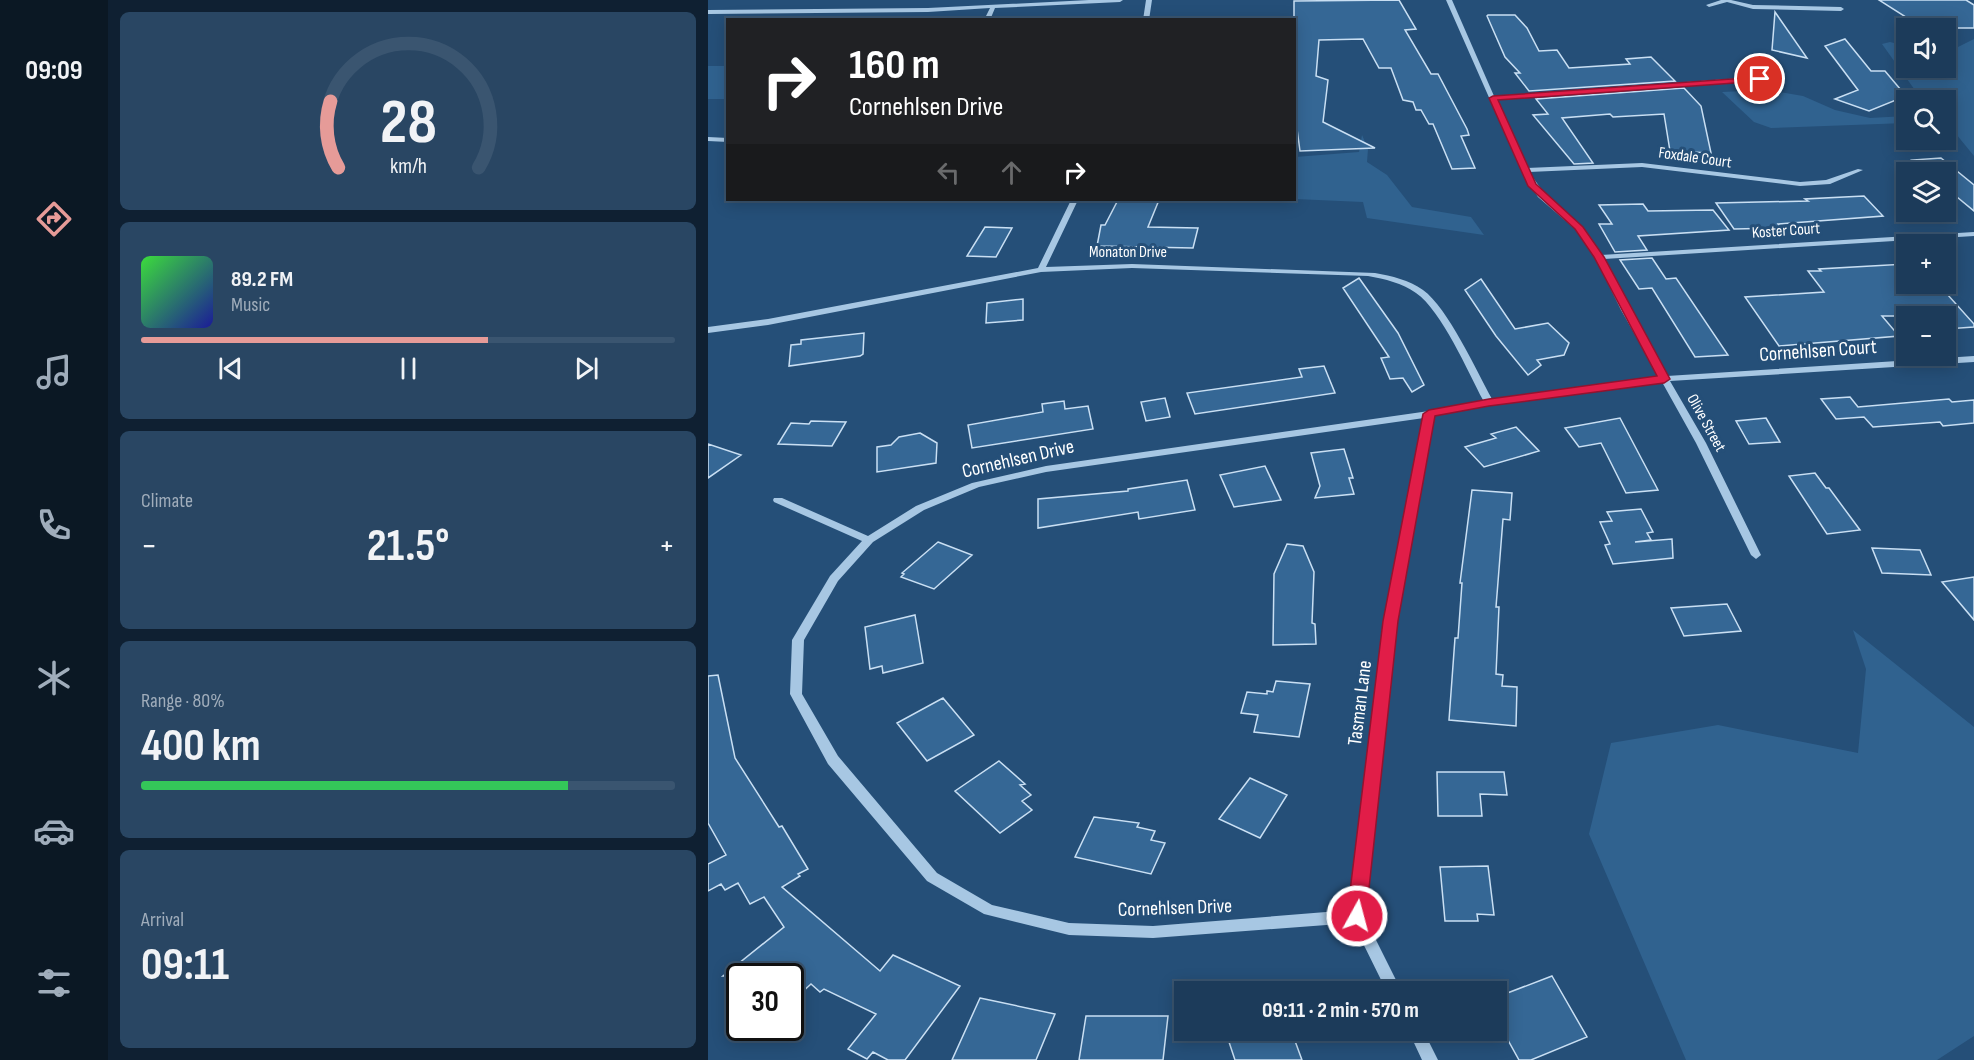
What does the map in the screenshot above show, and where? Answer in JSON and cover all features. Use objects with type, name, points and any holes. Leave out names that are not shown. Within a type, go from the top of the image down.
[{"type":"street","points":[[708,12],[993,7],[1033,2],[1120,0]]},
{"type":"street","points":[[1146,18],[1149,0]]},
{"type":"street","name":"Olive Street","points":[[1449,0],[1524,170],[1541,195],[1578,227],[1599,257],[1701,443],[1756,555]]},
{"type":"street","points":[[1709,5],[1724,0],[1753,7],[1841,9]]},
{"type":"street","points":[[988,18],[993,7]]},
{"type":"street","points":[[1493,98],[1782,77]]},
{"type":"street","points":[[708,139],[726,140]]},
{"type":"street","name":"Foxdale Court","points":[[1524,170],[1642,165],[1800,184],[1827,182],[1860,170]]},
{"type":"street","points":[[1041,270],[1075,201]]},
{"type":"street","name":"Koster Court","points":[[1599,257],[1974,234]]},
{"type":"street","name":"Monaton Drive","points":[[708,330],[768,322],[1041,270],[1088,266],[1344,272],[1389,278],[1423,295],[1436,310],[1489,402]]},
{"type":"street","name":"Cornehlsen Court","points":[[1664,379],[1974,359]]},
{"type":"street","name":"Cornehlsen Drive","points":[[1357,916],[1153,932],[1069,928],[989,910],[932,877],[833,760],[796,694],[798,640],[834,579],[869,540],[930,504],[976,485],[1034,471],[1429,414],[1489,402],[1664,379]]},
{"type":"street","name":"Tasman Lane","points":[[1357,916],[1391,621],[1429,414]]},
{"type":"street","points":[[778,500],[869,540]]},
{"type":"street","points":[[1357,916],[1390,981]]},
{"type":"street","points":[[1420,1041],[1430,1060]]},
{"type":"shaded area","points":[[1974,39],[1974,156],[1956,134],[1956,90],[1915,90],[1906,78],[1956,78],[1956,48]]},
{"type":"shaded area","points":[[1882,44],[1896,44],[1896,64]]},
{"type":"shaded area","points":[[708,66],[726,66],[726,99],[708,99]]},
{"type":"shaded area","points":[[1767,90],[1803,96],[1835,110],[1870,118],[1896,117],[1896,123],[1771,128],[1754,122],[1722,92]]},
{"type":"shaded area","points":[[1362,135],[1368,149],[1367,162],[1387,175],[1412,207],[1471,217],[1484,235],[1367,218],[1363,202],[1296,199],[1296,157],[1359,152]]},
{"type":"shaded area","points":[[1853,630],[1974,727],[1974,1036],[1937,1060],[1686,1060],[1589,834],[1611,743],[1718,725],[1858,753],[1866,669]]},
{"type":"building","points":[[1399,0],[1416,29],[1405,30],[1431,74],[1438,74],[1467,129],[1469,135],[1461,136],[1475,168],[1452,169],[1433,124],[1429,124],[1421,110],[1416,110],[1413,102],[1403,100],[1391,68],[1379,68],[1363,39],[1319,40],[1316,76],[1328,80],[1323,122],[1375,148],[1300,151],[1296,129],[1294,1]]},
{"type":"building","points":[[1879,0],[1966,0],[1974,5],[1974,28],[1956,28],[1956,18],[1907,18]]},
{"type":"building","points":[[1775,12],[1807,58],[1772,50]]},
{"type":"building","points":[[1488,15],[1515,15],[1527,28],[1539,51],[1557,50],[1569,68],[1630,64],[1626,59],[1651,57],[1675,81],[1529,91],[1515,73],[1520,73],[1505,57]]},
{"type":"building","points":[[1845,39],[1871,71],[1885,71],[1901,90],[1896,90],[1896,100],[1869,111],[1835,99],[1858,90],[1825,46]]},
{"type":"building","points":[[1684,88],[1701,106],[1711,153],[1670,151],[1664,114],[1613,117],[1610,114],[1562,118],[1593,163],[1574,164],[1533,115],[1548,114],[1536,99]]},
{"type":"building","points":[[1941,158],[1946,162],[1914,162],[1912,160]]},
{"type":"building","points":[[1956,170],[1974,185],[1974,211],[1956,196]]},
{"type":"building","points":[[1864,196],[1883,216],[1778,224],[1781,228],[1734,229],[1716,203],[1808,201],[1805,199]]},
{"type":"building","points":[[1117,201],[1159,201],[1148,227],[1198,228],[1193,248],[1097,246],[1101,225],[1105,225]]},
{"type":"building","points":[[1643,204],[1648,211],[1713,210],[1729,230],[1638,236],[1647,250],[1615,252],[1599,224],[1612,224],[1599,205]]},
{"type":"building","points":[[985,227],[1012,228],[996,257],[967,256]]},
{"type":"building","points":[[1652,258],[1666,279],[1676,278],[1728,355],[1695,357],[1652,288],[1639,289],[1620,260]]},
{"type":"building","points":[[1896,265],[1896,294],[1947,294],[1974,324],[1974,327],[1956,328],[1956,306],[1896,306],[1896,316],[1882,316],[1896,332],[1896,336],[1779,346],[1745,297],[1824,292],[1808,271],[1821,271],[1819,269]]},
{"type":"building","points":[[1359,278],[1398,333],[1424,385],[1412,392],[1403,378],[1390,379],[1381,358],[1389,357],[1343,288]]},
{"type":"building","points":[[1481,279],[1515,329],[1548,323],[1569,343],[1564,355],[1537,360],[1541,365],[1528,375],[1496,336],[1465,290]]},
{"type":"building","points":[[1023,299],[1023,320],[986,323],[987,303]]},
{"type":"building","points":[[864,333],[863,354],[860,356],[789,366],[791,345],[801,344],[801,340]]},
{"type":"building","points":[[1324,366],[1335,393],[1195,414],[1187,393],[1302,377],[1299,369]]},
{"type":"building","points":[[1850,397],[1858,407],[1949,399],[1952,402],[1974,400],[1974,423],[1943,426],[1940,422],[1873,427],[1864,417],[1836,419],[1821,399]]},
{"type":"building","points":[[1165,398],[1170,417],[1146,421],[1141,402]]},
{"type":"building","points":[[1064,401],[1065,409],[1088,406],[1093,429],[972,448],[968,425],[1043,412],[1042,404]]},
{"type":"building","points":[[1620,418],[1658,490],[1626,493],[1601,443],[1579,447],[1565,428]]},
{"type":"building","points":[[1766,418],[1780,442],[1749,444],[1736,421]]},
{"type":"building","points":[[811,421],[846,422],[832,446],[778,444],[791,423],[809,424]]},
{"type":"building","points":[[1516,427],[1539,451],[1484,467],[1465,447],[1496,438],[1491,434]]},
{"type":"building","points":[[920,433],[937,443],[936,463],[877,472],[877,447],[891,445],[899,437]]},
{"type":"building","points":[[708,444],[741,455],[708,478]]},
{"type":"building","points":[[1344,449],[1353,478],[1349,478],[1354,494],[1315,498],[1320,486],[1311,453]]},
{"type":"building","points":[[1265,466],[1281,500],[1234,507],[1220,475]]},
{"type":"building","points":[[1815,473],[1860,530],[1827,534],[1789,476]]},
{"type":"building","points":[[1187,480],[1195,510],[1139,519],[1138,512],[1038,528],[1038,499],[1128,491],[1128,489]]},
{"type":"building","points":[[1472,490],[1512,493],[1510,520],[1503,519],[1496,607],[1499,607],[1496,674],[1503,675],[1502,686],[1517,687],[1516,726],[1449,720],[1455,638],[1458,638],[1462,583],[1460,583]]},
{"type":"building","points":[[1641,509],[1653,532],[1647,533],[1651,540],[1635,542],[1672,539],[1673,558],[1613,564],[1605,545],[1610,544],[1600,522],[1612,521],[1607,512]]},
{"type":"building","points":[[938,542],[972,555],[934,589],[901,577],[904,574],[902,573]]},
{"type":"building","points":[[1287,544],[1303,546],[1314,572],[1312,623],[1315,624],[1316,644],[1273,645],[1274,574]]},
{"type":"building","points":[[1872,548],[1920,550],[1931,575],[1882,573]]},
{"type":"building","points":[[1974,577],[1974,620],[1942,582]]},
{"type":"building","points":[[1727,604],[1741,631],[1684,636],[1671,608]]},
{"type":"building","points":[[915,615],[923,663],[883,673],[882,666],[870,669],[865,627]]},
{"type":"building","points":[[718,675],[735,758],[779,827],[782,826],[808,869],[782,887],[880,971],[893,955],[960,986],[905,1060],[888,1060],[873,1052],[867,1059],[848,1049],[876,1014],[824,989],[820,992],[811,984],[804,990],[804,963],[739,963],[784,927],[764,897],[750,904],[738,883],[725,890],[721,884],[708,891],[708,864],[726,855],[708,823],[708,676]]},
{"type":"building","points":[[1276,681],[1310,684],[1299,737],[1254,732],[1258,715],[1241,713],[1247,692],[1267,694],[1267,691],[1273,692]]},
{"type":"building","points":[[943,698],[974,735],[927,761],[897,723]]},
{"type":"building","points":[[999,761],[1025,784],[1020,785],[1031,795],[1022,801],[1032,810],[1000,833],[955,791]]},
{"type":"building","points":[[1437,772],[1504,772],[1507,795],[1480,794],[1482,816],[1438,816]]},
{"type":"building","points":[[1250,778],[1287,795],[1260,838],[1219,819]]},
{"type":"building","points":[[1094,817],[1139,823],[1137,827],[1155,831],[1151,840],[1165,843],[1151,874],[1075,857]]},
{"type":"building","points":[[1488,866],[1494,915],[1477,914],[1478,921],[1445,921],[1440,867]]},
{"type":"building","points":[[1552,976],[1587,1037],[1531,1060],[1519,1060],[1507,1038],[1507,993]]},
{"type":"building","points":[[980,998],[1055,1014],[1036,1060],[952,1060]]},
{"type":"building","points":[[1086,1016],[1168,1016],[1163,1060],[1079,1060]]},
{"type":"building","points":[[1229,1041],[1295,1041],[1302,1060],[1235,1060]]},
{"type":"route","points":[[1357,916],[1391,621],[1429,414],[1489,402],[1664,379],[1599,257],[1578,227],[1532,186],[1493,98],[1760,79]]}]
